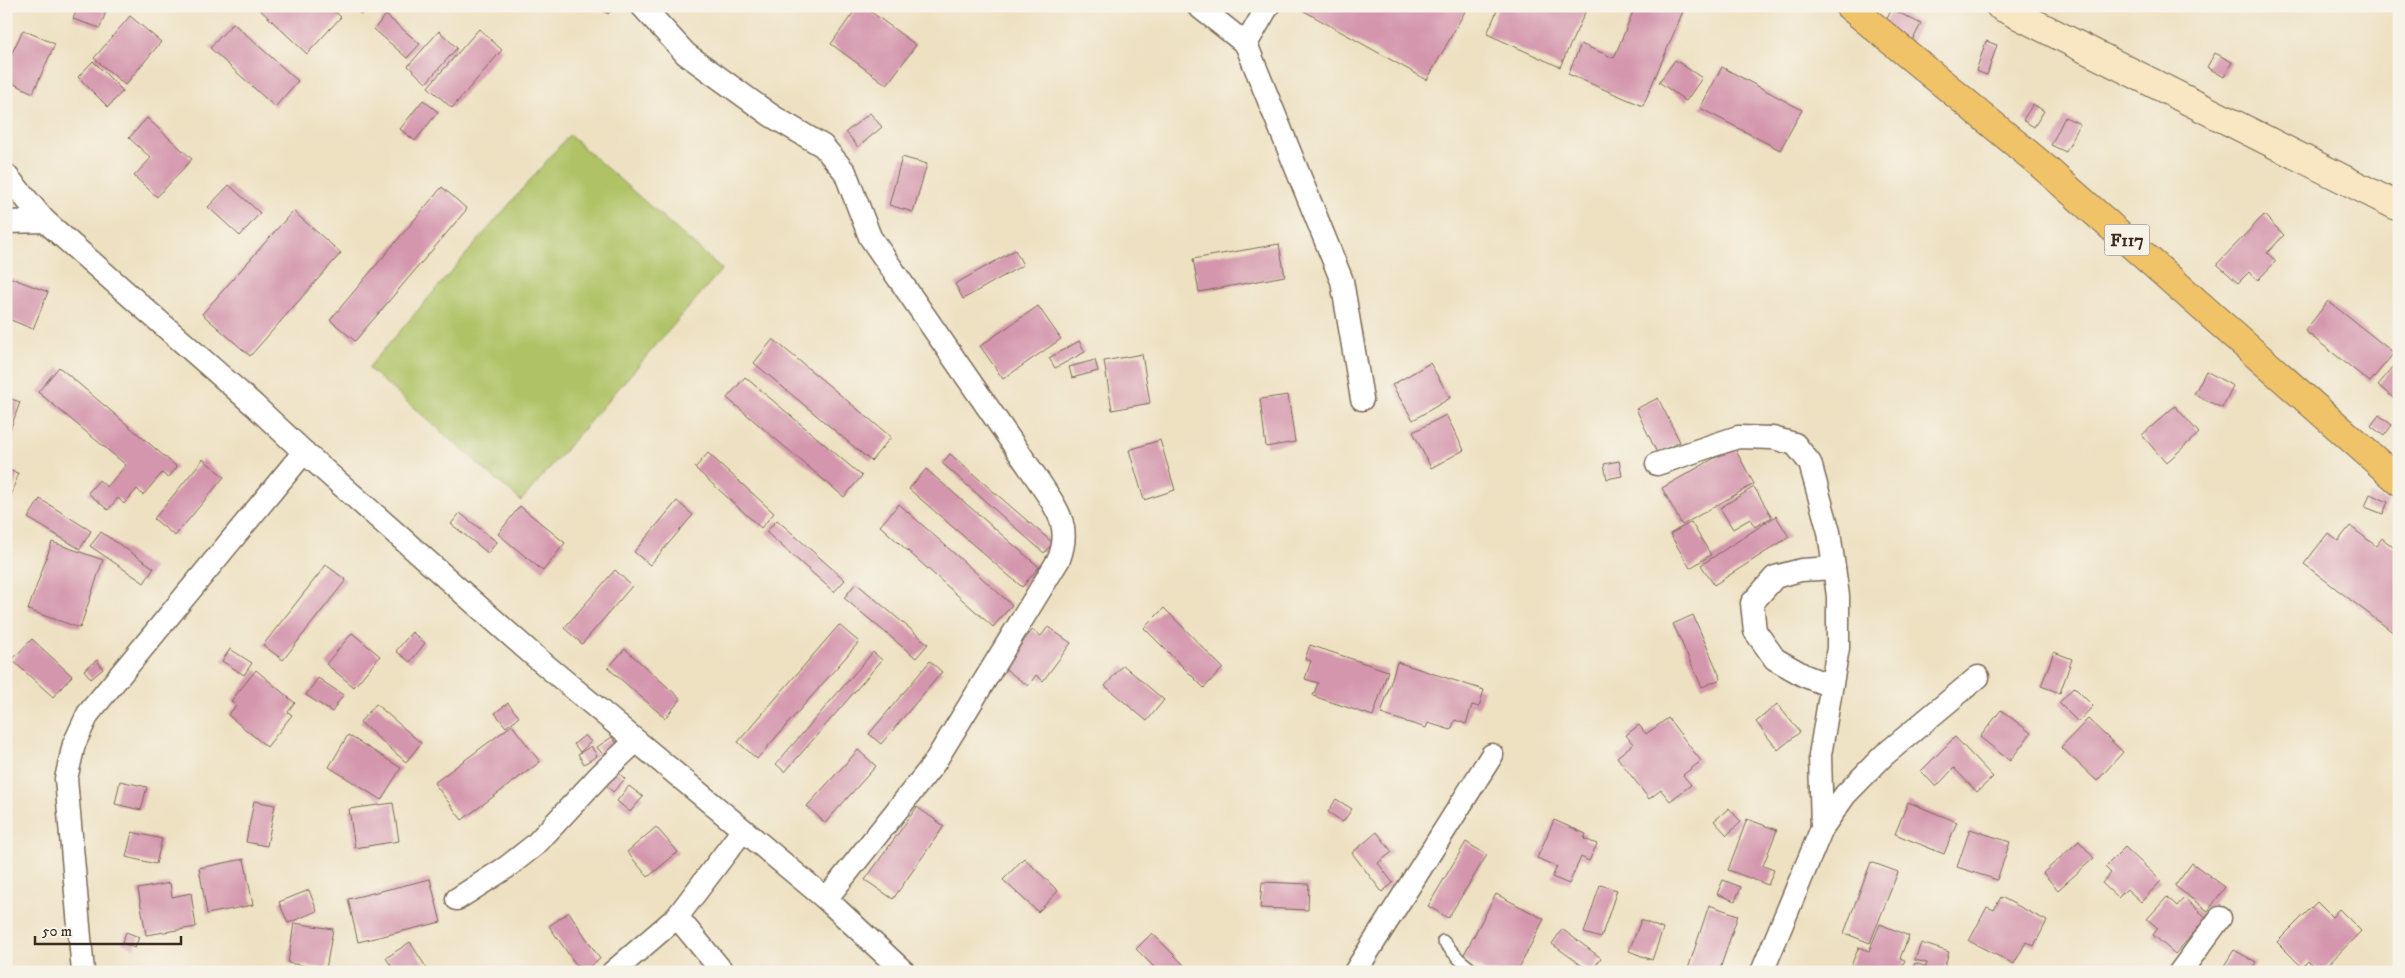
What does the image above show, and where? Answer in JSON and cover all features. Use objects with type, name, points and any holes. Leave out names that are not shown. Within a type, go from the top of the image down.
[{"type":"main road","name":"F117","points":[[1849,6],[2038,162],[2399,481]]},
{"type":"main road","points":[[2000,6],[2399,207]]},
{"type":"street","points":[[642,6],[686,54],[772,116],[824,146],[845,172],[870,237],[1038,480],[1058,511],[1064,526],[1065,544],[1059,559],[933,766],[826,899]]},
{"type":"street","points":[[1198,6],[1246,44],[1342,281],[1362,399]]},
{"type":"street","points":[[1246,44],[1268,6]]},
{"type":"street","points":[[6,176],[45,221],[254,404],[304,452],[531,653],[826,899],[904,972]]},
{"type":"street","points":[[6,222],[45,221]]},
{"type":"street","points":[[1657,464],[1738,437],[1773,438],[1795,444],[1810,463],[1829,532],[1838,596],[1838,648],[1820,755],[1822,828]]},
{"type":"street","points":[[83,972],[66,778],[74,744],[88,714],[304,452]]},
{"type":"street","points":[[1831,686],[1805,676],[1774,659],[1755,631],[1752,602],[1775,577],[1801,570],[1834,568]]},
{"type":"street","points":[[1762,972],[1822,828],[1845,796],[1883,756],[1978,677]]},
{"type":"street","points":[[457,899],[507,867],[534,845],[601,774],[636,741]]},
{"type":"street","points":[[1355,972],[1492,755]]},
{"type":"street","points":[[612,972],[677,917],[743,830]]},
{"type":"street","points":[[677,917],[723,972]]},
{"type":"street","points":[[2180,972],[2220,918]]},
{"type":"lane","points":[[1443,941],[1458,959],[1475,972]]},
{"type":"green space","points":[[569,135],[722,269],[521,501],[368,368]]},
{"type":"building","points":[[78,6],[108,6],[100,28],[73,19]]},
{"type":"building","points":[[256,6],[329,6],[341,17],[307,54]]},
{"type":"building","points":[[351,6],[369,6],[362,15]]},
{"type":"building","points":[[599,6],[615,6],[608,14]]},
{"type":"building","points":[[858,6],[863,6],[916,45],[887,85],[831,44]]},
{"type":"building","points":[[1295,6],[1468,6],[1427,80]]},
{"type":"building","points":[[1499,6],[1588,6],[1560,67],[1487,34]]},
{"type":"building","points":[[1628,6],[1679,6],[1684,9],[1643,106],[1568,74],[1581,44],[1614,58],[1634,9]]},
{"type":"building","points":[[1892,9],[1921,24],[1910,45],[1881,30]]},
{"type":"building","points":[[386,15],[420,44],[407,58],[374,29]]},
{"type":"building","points":[[130,16],[161,42],[125,85],[94,58]]},
{"type":"building","points":[[233,23],[298,81],[275,107],[210,48]]},
{"type":"building","points":[[479,29],[502,50],[452,108],[428,87]]},
{"type":"building","points":[[23,30],[55,44],[33,93],[6,80],[6,65]]},
{"type":"building","points":[[439,31],[457,48],[426,83],[408,66]]},
{"type":"building","points":[[1986,41],[1997,45],[1987,75],[1976,71]]},
{"type":"building","points":[[2215,53],[2232,62],[2224,77],[2207,67]]},
{"type":"building","points":[[1675,60],[1702,78],[1686,101],[1659,82]]},
{"type":"building","points":[[93,61],[123,91],[108,107],[78,77]]},
{"type":"building","points":[[1722,67],[1802,110],[1780,150],[1700,108]]},
{"type":"building","points":[[423,100],[438,112],[415,141],[400,129]]},
{"type":"building","points":[[2033,104],[2044,111],[2034,127],[2023,120]]},
{"type":"building","points":[[870,113],[882,127],[858,147],[846,132]]},
{"type":"building","points":[[2065,117],[2080,124],[2066,152],[2051,145]]},
{"type":"building","points":[[147,118],[192,159],[157,197],[134,176],[151,158],[129,138]]},
{"type":"building","points":[[902,157],[927,164],[913,212],[889,205]]},
{"type":"building","points":[[229,185],[260,213],[240,236],[208,207]]},
{"type":"building","points":[[442,187],[467,209],[355,341],[330,320]]},
{"type":"building","points":[[293,211],[341,253],[250,356],[202,314]]},
{"type":"building","points":[[2264,215],[2284,235],[2267,253],[2276,261],[2258,280],[2249,272],[2238,283],[2217,264]]},
{"type":"building","points":[[1279,244],[1285,276],[1199,292],[1193,259]]},
{"type":"building","points":[[1015,250],[1023,265],[963,299],[955,284]]},
{"type":"building","points":[[6,276],[48,292],[33,329],[6,318]]},
{"type":"building","points":[[2328,301],[2394,353],[2370,382],[2305,331]]},
{"type":"building","points":[[1038,306],[1061,339],[1003,379],[980,346]]},
{"type":"building","points":[[773,339],[891,437],[871,461],[754,363]]},
{"type":"building","points":[[1079,341],[1085,352],[1055,368],[1049,358]]},
{"type":"building","points":[[1142,354],[1150,403],[1112,410],[1104,361]]},
{"type":"building","points":[[1095,360],[1098,371],[1072,378],[1069,367]]},
{"type":"building","points":[[2399,360],[2399,403],[2378,385]]},
{"type":"building","points":[[1430,363],[1450,398],[1413,420],[1392,385]]},
{"type":"building","points":[[59,367],[177,467],[168,478],[162,473],[143,495],[137,489],[124,504],[118,498],[108,510],[88,493],[99,480],[107,487],[126,465],[38,392]]},
{"type":"building","points":[[2206,371],[2233,386],[2222,408],[2194,394]]},
{"type":"building","points":[[745,377],[862,476],[844,497],[727,398]]},
{"type":"building","points":[[1288,395],[1295,442],[1266,447],[1260,399]]},
{"type":"building","points":[[6,397],[20,402],[9,433],[6,432]]},
{"type":"building","points":[[1658,398],[1680,442],[1657,453],[1636,409]]},
{"type":"building","points":[[2175,406],[2199,433],[2166,463],[2142,435]]},
{"type":"building","points":[[1446,415],[1464,450],[1431,468],[1413,432]]},
{"type":"building","points":[[2379,415],[2392,425],[2384,436],[2371,426]]},
{"type":"building","points":[[1160,440],[1175,490],[1144,500],[1129,450]]},
{"type":"building","points":[[1734,447],[1754,484],[1682,525],[1662,488]]},
{"type":"building","points":[[708,453],[774,513],[761,528],[695,468]]},
{"type":"building","points":[[950,454],[1053,543],[1044,553],[942,463]]},
{"type":"building","points":[[203,459],[224,477],[175,536],[154,519]]},
{"type":"building","points":[[1619,461],[1622,476],[1607,479],[1604,464]]},
{"type":"building","points":[[926,469],[1039,567],[1022,587],[909,489]]},
{"type":"building","points":[[6,470],[18,473],[7,510],[6,510]]},
{"type":"building","points":[[1754,487],[1772,517],[1755,527],[1750,519],[1733,529],[1720,508]]},
{"type":"building","points":[[2370,494],[2388,502],[2383,514],[2365,507]]},
{"type":"building","points":[[40,499],[91,531],[80,549],[28,518]]},
{"type":"building","points":[[677,501],[693,515],[650,565],[634,552]]},
{"type":"building","points":[[899,504],[1012,605],[993,627],[880,526]]},
{"type":"building","points":[[520,506],[565,543],[543,571],[498,534]]},
{"type":"building","points":[[460,513],[497,542],[488,553],[451,524]]},
{"type":"building","points":[[1776,516],[1789,537],[1714,585],[1701,565]]},
{"type":"building","points":[[777,520],[845,580],[834,592],[766,532]]},
{"type":"building","points":[[1691,522],[1711,555],[1690,568],[1670,534]]},
{"type":"building","points":[[2350,526],[2376,546],[2382,538],[2399,552],[2399,637],[2304,564],[2328,533],[2338,541]]},
{"type":"building","points":[[101,532],[154,568],[144,583],[90,546]]},
{"type":"building","points":[[52,542],[103,560],[80,628],[28,610]]},
{"type":"building","points":[[326,565],[346,580],[283,660],[263,645]]},
{"type":"building","points":[[615,570],[632,586],[582,644],[564,628]]},
{"type":"building","points":[[856,583],[928,644],[916,658],[844,598]]},
{"type":"building","points":[[1164,608],[1223,668],[1204,688],[1144,628]]},
{"type":"building","points":[[1693,615],[1721,679],[1702,687],[1673,624]]},
{"type":"building","points":[[839,625],[859,642],[757,759],[738,742]]},
{"type":"building","points":[[1048,627],[1071,643],[1043,681],[1036,675],[1028,686],[1004,668],[1032,630],[1041,636]]},
{"type":"building","points":[[412,632],[425,643],[410,662],[396,651]]},
{"type":"building","points":[[352,633],[380,656],[354,687],[326,664]]},
{"type":"building","points":[[32,639],[72,676],[53,697],[12,660]]},
{"type":"building","points":[[1310,645],[1388,671],[1373,716],[1313,696],[1318,683],[1305,679],[1311,661],[1305,659]]},
{"type":"building","points":[[230,649],[252,663],[244,675],[222,661]]},
{"type":"building","points":[[625,649],[681,699],[665,718],[608,668]]},
{"type":"building","points":[[873,652],[882,660],[785,772],[776,764]]},
{"type":"building","points":[[2054,652],[2072,659],[2060,693],[2041,686]]},
{"type":"building","points":[[97,660],[103,669],[91,679],[84,670]]},
{"type":"building","points":[[930,661],[942,672],[881,744],[869,734]]},
{"type":"building","points":[[1397,662],[1484,690],[1479,707],[1472,705],[1466,724],[1455,720],[1451,730],[1428,723],[1426,728],[1381,714]]},
{"type":"building","points":[[1123,665],[1164,700],[1147,721],[1105,686]]},
{"type":"building","points":[[256,670],[295,703],[288,712],[292,715],[267,747],[228,715],[236,706],[231,701]]},
{"type":"building","points":[[318,678],[343,695],[332,712],[306,695]]},
{"type":"building","points":[[2074,687],[2093,706],[2078,722],[2059,703]]},
{"type":"building","points":[[508,703],[519,717],[506,727],[495,713]]},
{"type":"building","points":[[376,704],[421,743],[406,762],[360,722]]},
{"type":"building","points":[[1777,704],[1800,732],[1778,750],[1756,722]]},
{"type":"building","points":[[2001,710],[2031,733],[2010,761],[1980,737]]},
{"type":"building","points":[[1668,718],[1701,761],[1683,775],[1691,785],[1670,801],[1661,790],[1649,799],[1617,757],[1633,744],[1626,735],[1639,725],[1646,734]]},
{"type":"building","points":[[2088,719],[2123,752],[2097,781],[2061,747]]},
{"type":"building","points":[[512,725],[540,762],[462,820],[434,783]]},
{"type":"building","points":[[348,735],[401,768],[381,800],[329,767]]},
{"type":"building","points":[[585,735],[591,742],[580,752],[574,744]]},
{"type":"building","points":[[612,737],[619,746],[604,756],[597,747]]},
{"type":"building","points":[[1955,737],[1993,777],[1977,792],[1954,768],[1936,787],[1921,771]]},
{"type":"building","points":[[591,746],[597,756],[584,764],[578,754]]},
{"type":"building","points":[[858,750],[876,766],[825,823],[807,806]]},
{"type":"building","points":[[614,768],[625,779],[613,792],[602,781]]},
{"type":"building","points":[[120,781],[147,787],[141,810],[115,804]]},
{"type":"building","points":[[629,786],[643,797],[630,812],[617,801]]},
{"type":"building","points":[[1336,799],[1352,809],[1343,822],[1328,812]]},
{"type":"building","points":[[254,801],[275,805],[267,846],[246,842]]},
{"type":"building","points":[[1908,802],[1957,822],[1944,854],[1895,834]]},
{"type":"building","points":[[393,803],[399,841],[355,848],[349,809]]},
{"type":"building","points":[[917,807],[944,826],[893,899],[865,880]]},
{"type":"building","points":[[1729,808],[1741,822],[1727,835],[1714,821]]},
{"type":"building","points":[[1747,819],[1777,830],[1763,866],[1774,870],[1768,885],[1728,870]]},
{"type":"building","points":[[1554,820],[1586,834],[1584,839],[1597,844],[1589,861],[1581,857],[1569,884],[1552,877],[1557,867],[1537,858]]},
{"type":"building","points":[[656,827],[678,852],[648,877],[627,852]]},
{"type":"building","points":[[1970,829],[2010,842],[1997,880],[1957,867]]},
{"type":"building","points":[[132,832],[162,839],[156,864],[126,857]]},
{"type":"building","points":[[1377,832],[1392,852],[1378,863],[1393,883],[1382,892],[1352,853]]},
{"type":"building","points":[[2079,841],[2094,858],[2058,890],[2043,873]]},
{"type":"building","points":[[1466,842],[1487,855],[1448,918],[1428,906]]},
{"type":"building","points":[[2125,847],[2161,881],[2141,902],[2127,889],[2118,898],[2102,883],[2111,873],[2105,867]]},
{"type":"building","points":[[1024,858],[1058,891],[1038,912],[1003,880]]},
{"type":"building","points":[[244,859],[253,905],[207,914],[199,868]]},
{"type":"building","points":[[1871,862],[1898,872],[1870,943],[1844,933]]},
{"type":"building","points":[[2192,863],[2225,887],[2208,911],[2175,886]]},
{"type":"building","points":[[430,879],[441,922],[358,942],[348,899]]},
{"type":"building","points":[[1723,880],[1741,887],[1735,901],[1717,894]]},
{"type":"building","points":[[1262,882],[1309,884],[1308,910],[1260,908]]},
{"type":"building","points":[[170,883],[172,897],[191,893],[196,927],[146,935],[138,889]]},
{"type":"building","points":[[1600,885],[1617,890],[1601,938],[1584,933]]},
{"type":"building","points":[[309,890],[317,911],[288,923],[279,902]]},
{"type":"building","points":[[1496,894],[1544,919],[1517,972],[1488,972],[1462,958]]},
{"type":"building","points":[[2001,897],[2047,921],[2034,946],[2026,942],[2014,964],[1969,941],[1987,907],[1994,910]]},
{"type":"building","points":[[2167,897],[2177,906],[2184,898],[2207,918],[2175,954],[2153,935],[2158,928],[2147,919]]},
{"type":"building","points":[[2317,902],[2332,917],[2339,909],[2361,931],[2321,972],[2308,961],[2302,967],[2277,942]]},
{"type":"building","points":[[1709,905],[1738,915],[1719,972],[1687,972]]},
{"type":"building","points":[[569,912],[600,959],[581,972],[549,926]]},
{"type":"building","points":[[1641,920],[1663,929],[1652,960],[1629,951]]},
{"type":"building","points":[[294,923],[333,929],[326,969],[288,963]]},
{"type":"building","points":[[1880,924],[1909,936],[1900,958],[1905,960],[1900,972],[1848,972],[1859,947],[1869,951]]},
{"type":"building","points":[[1562,929],[1601,958],[1591,972],[1552,944]]},
{"type":"building","points":[[126,932],[139,937],[135,948],[122,943]]},
{"type":"building","points":[[1152,933],[1191,972],[1159,972],[1136,949]]},
{"type":"building","points":[[410,942],[429,972],[395,972],[386,958]]},
{"type":"building","points":[[1921,943],[1949,952],[1943,972],[1924,972],[1927,963],[1915,960]]},
{"type":"building","points":[[2234,950],[2256,962],[2250,972],[2220,972]]},
{"type":"building","points":[[1915,963],[1924,966],[1922,972],[1912,972]]}]
